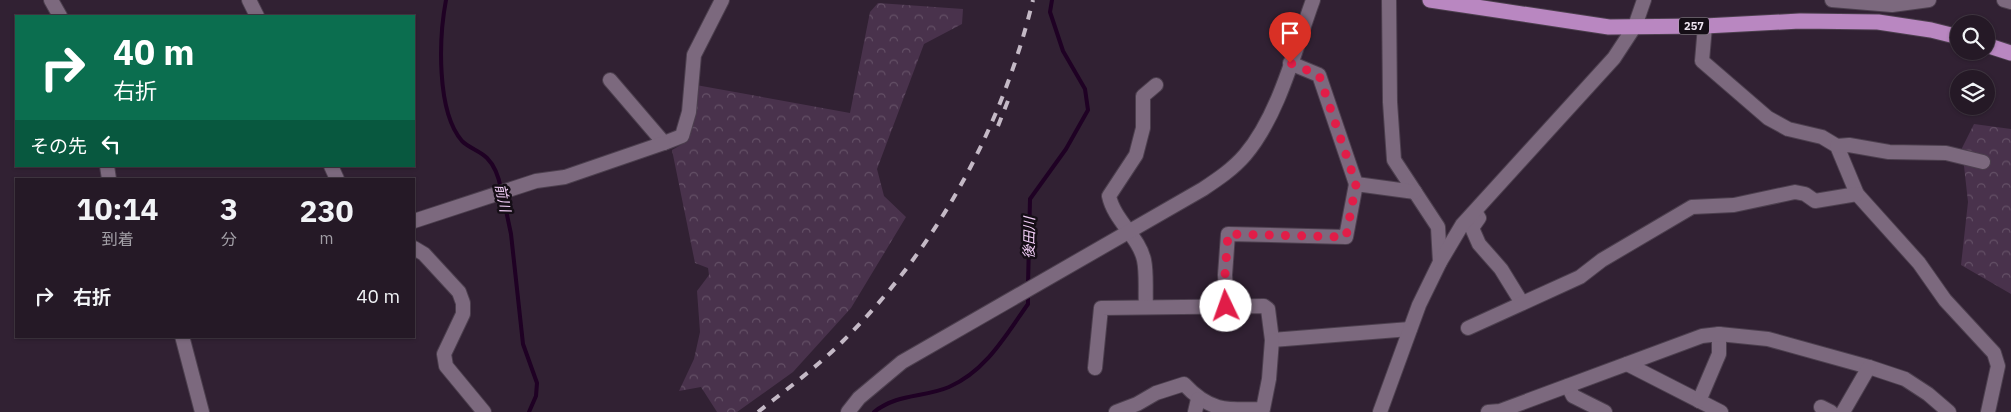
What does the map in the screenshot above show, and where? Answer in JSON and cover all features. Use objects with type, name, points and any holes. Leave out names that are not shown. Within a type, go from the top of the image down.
[{"type":"highway","name":"257","points":[[1430,0],[1609,27],[1705,26],[1800,21],[1878,22],[1950,35]]},
{"type":"highway","points":[[1995,48],[2011,53]]},
{"type":"street","points":[[51,0],[59,15]]},
{"type":"street","points":[[249,0],[256,15]]},
{"type":"street","points":[[415,221],[515,187],[536,181],[566,177],[682,136],[689,112],[694,55],[722,0]]},
{"type":"street","points":[[848,412],[860,398],[902,362],[1203,189],[1229,171],[1245,155],[1273,109],[1313,0]]},
{"type":"street","points":[[1389,0],[1390,102],[1394,160],[1438,227],[1440,262]]},
{"type":"street","points":[[1380,412],[1410,329],[1440,262],[1462,225],[1614,58],[1635,26],[1644,0]]},
{"type":"street","points":[[1832,0],[1892,2],[1928,0]]},
{"type":"street","points":[[2004,0],[2011,2]]},
{"type":"street","points":[[1705,26],[1702,61],[1768,118],[1788,129],[1822,137],[1837,146],[1857,194],[1919,263],[1945,300],[1994,353],[1998,366],[1988,412]]},
{"type":"street","points":[[1226,306],[1225,275],[1228,234],[1346,237],[1356,184],[1319,75],[1290,63]]},
{"type":"street","points":[[610,80],[664,143]]},
{"type":"street","points":[[1146,307],[1144,259],[1128,231],[1111,208],[1108,196],[1136,155],[1142,128],[1143,96],[1156,85]]},
{"type":"street","points":[[1837,146],[1849,144],[1889,152],[1946,153],[1983,162]]},
{"type":"street","points":[[1356,184],[1415,192]]},
{"type":"street","points":[[1468,328],[1580,277],[1602,260],[1692,207],[1734,205],[1795,192],[1805,194],[1815,201],[1857,194]]},
{"type":"street","points":[[1475,211],[1479,218],[1472,228],[1474,236],[1501,269],[1522,303]]},
{"type":"street","points":[[415,249],[424,254],[459,292],[463,303],[463,314],[444,354],[446,366],[484,412]]},
{"type":"street","points":[[1094,368],[1101,308],[1264,306],[1268,309],[1272,340],[1263,409],[1231,410],[1197,406],[1184,384],[1156,392],[1137,404],[1116,412]]},
{"type":"street","points":[[1272,340],[1410,329]]},
{"type":"street","points":[[1699,401],[1719,354],[1719,334]]},
{"type":"street","points":[[1488,412],[1500,411],[1702,336],[1719,334],[1768,339],[1905,379],[1928,394],[1949,412]]},
{"type":"street","points":[[183,338],[202,412]]},
{"type":"street","points":[[1627,364],[1721,412]]},
{"type":"street","points":[[1844,412],[1869,367]]},
{"type":"street","points":[[1568,386],[1573,396],[1605,412]]},
{"type":"green space","points":[[878,3],[963,9],[962,24],[924,44],[877,169],[884,196],[906,217],[851,308],[793,372],[737,412],[717,412],[701,387],[679,391],[694,359],[700,332],[697,291],[709,275],[708,268],[695,263],[672,150],[686,142],[696,85],[850,113],[870,12]]},
{"type":"green space","points":[[1974,124],[2011,129],[2011,294],[1961,265],[1968,202],[1962,148]]},
{"type":"waterway","name":"前川","points":[[446,0],[441,53],[444,93],[448,112],[454,128],[462,141],[490,161],[498,176],[501,189]]},
{"type":"waterway","name":"後田川","points":[[1028,285],[1030,199],[1066,149],[1088,110],[1085,89],[1063,51],[1050,12],[1052,0]]},
{"type":"waterway","name":"前川","points":[[503,196],[511,234],[523,344],[537,383],[536,396],[529,412]]},
{"type":"waterway","name":"後田川","points":[[874,412],[892,402],[949,387],[974,372],[1012,328],[1028,304],[1028,294]]},
{"type":"railway","points":[[758,412],[812,369],[843,341],[877,305],[908,266],[936,226],[962,184],[984,140],[1020,48],[1033,0]]},
{"type":"railway","points":[[998,126],[1011,93]]},
{"type":"route","points":[[1226,306],[1225,275],[1228,234],[1346,237],[1356,184],[1319,75],[1290,63]]}]
